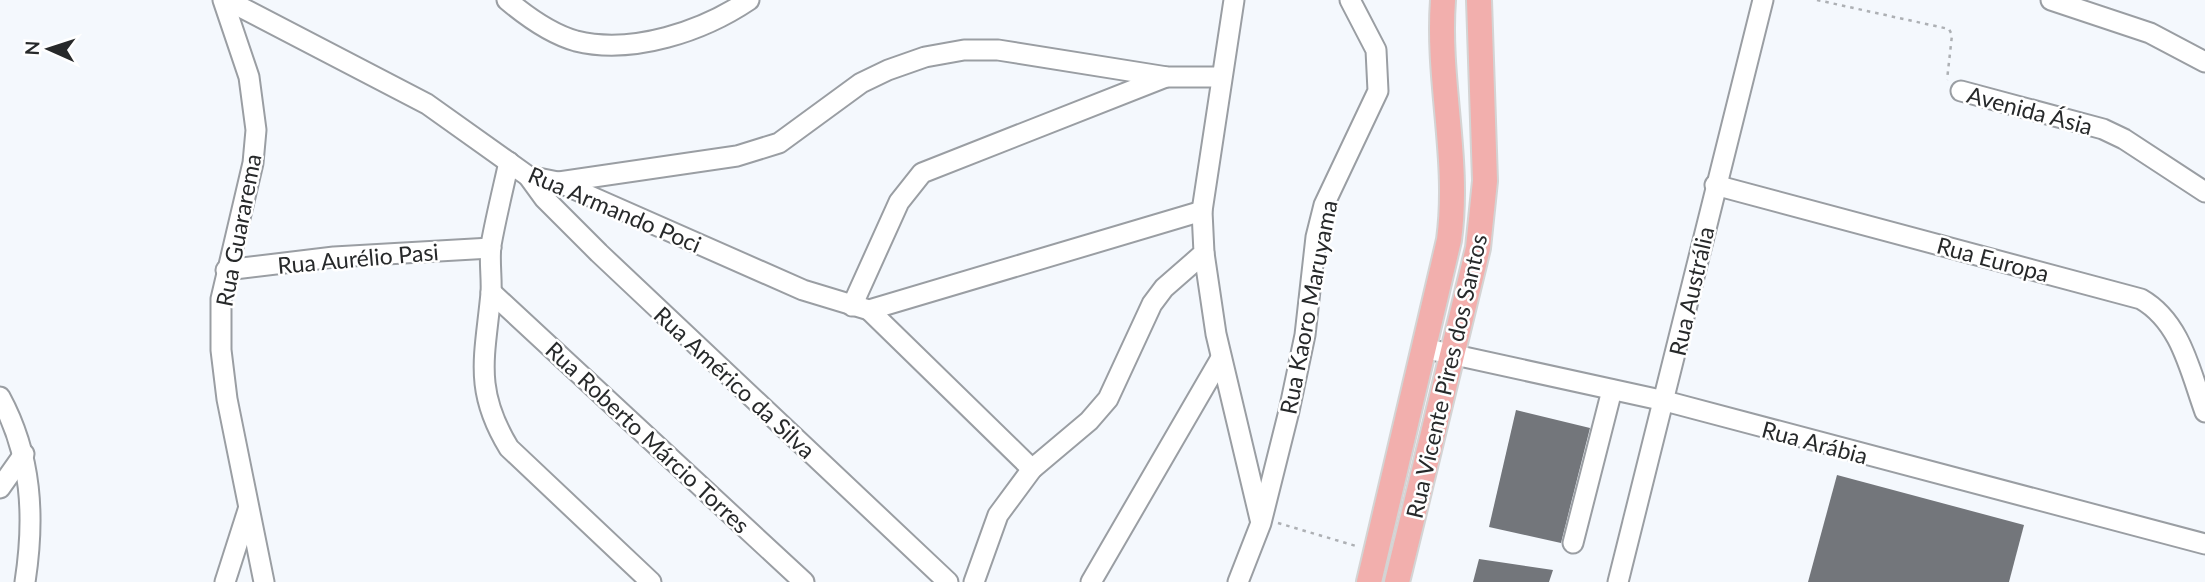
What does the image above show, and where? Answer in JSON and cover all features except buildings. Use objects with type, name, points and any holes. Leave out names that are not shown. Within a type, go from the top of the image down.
[{"type":"main road","points":[[1368,582],[1449,240],[1454,195],[1442,61],[1443,0]]},
{"type":"main road","name":"Rua Vicente Pires dos Santos","points":[[1397,582],[1454,356],[1478,248],[1484,193],[1479,0]]},
{"type":"street","name":"Rua Armando Poci","points":[[225,0],[427,104],[528,176],[558,182],[803,290],[861,308],[1032,469]]},
{"type":"street","name":"Rua Guararema","points":[[225,0],[249,76],[256,130],[253,163],[221,299],[220,350],[227,400],[264,582]]},
{"type":"street","points":[[507,0],[551,31],[576,41],[618,44],[658,39],[699,27],[728,15],[749,0]]},
{"type":"street","points":[[1234,0],[1220,76],[1202,211],[1204,253],[1222,358],[1261,521]]},
{"type":"street","name":"Rua Kaoro Maruyama","points":[[1238,582],[1261,521],[1305,335],[1316,237],[1324,205],[1378,91],[1376,50],[1350,0]]},
{"type":"street","name":"Rua Austrália","points":[[1618,582],[1763,0]]},
{"type":"street","points":[[2052,0],[2150,33],[2205,62]]},
{"type":"street","points":[[558,182],[737,156],[779,143],[861,83],[925,57],[964,50],[998,50],[1167,77],[1220,76]]},
{"type":"street","points":[[1110,68],[1119,85],[1118,95]]},
{"type":"street","points":[[861,308],[899,202],[922,173],[1167,77]]},
{"type":"street","name":"Avenida Ásia","points":[[1961,91],[2103,129],[2124,139],[2205,192]]},
{"type":"street","points":[[509,162],[491,248],[491,292],[482,358],[484,387],[495,425],[509,448],[651,582]]},
{"type":"street","name":"Rua Américo da Silva","points":[[528,176],[544,198],[599,253],[948,582]]},
{"type":"street","name":"Rua Europa","points":[[1716,185],[2141,299],[2154,306],[2171,324],[2205,412]]},
{"type":"street","points":[[861,308],[1202,211]]},
{"type":"street","name":"Rua Aurélio Pasi","points":[[226,270],[334,257],[491,248]]},
{"type":"street","points":[[974,582],[998,516],[1032,469],[1089,421],[1108,400],[1152,304],[1164,288],[1204,253]]},
{"type":"street","name":"Rua Roberto Márcio Torres","points":[[491,292],[804,582]]},
{"type":"street","name":"Rua Arábia","points":[[1423,348],[1665,401],[2205,544]]},
{"type":"street","points":[[1091,582],[1222,358]]},
{"type":"street","points":[[1573,543],[1612,390]]},
{"type":"street","points":[[0,397],[24,454],[32,509],[25,582]]},
{"type":"street","points":[[0,488],[24,454]]},
{"type":"street","points":[[225,582],[249,505]]},
{"type":"path","name":"Avenida Ásia","points":[[1817,0],[1949,29],[1952,35],[1947,83],[1961,91]]},
{"type":"path","points":[[1261,521],[1376,551]]}]
